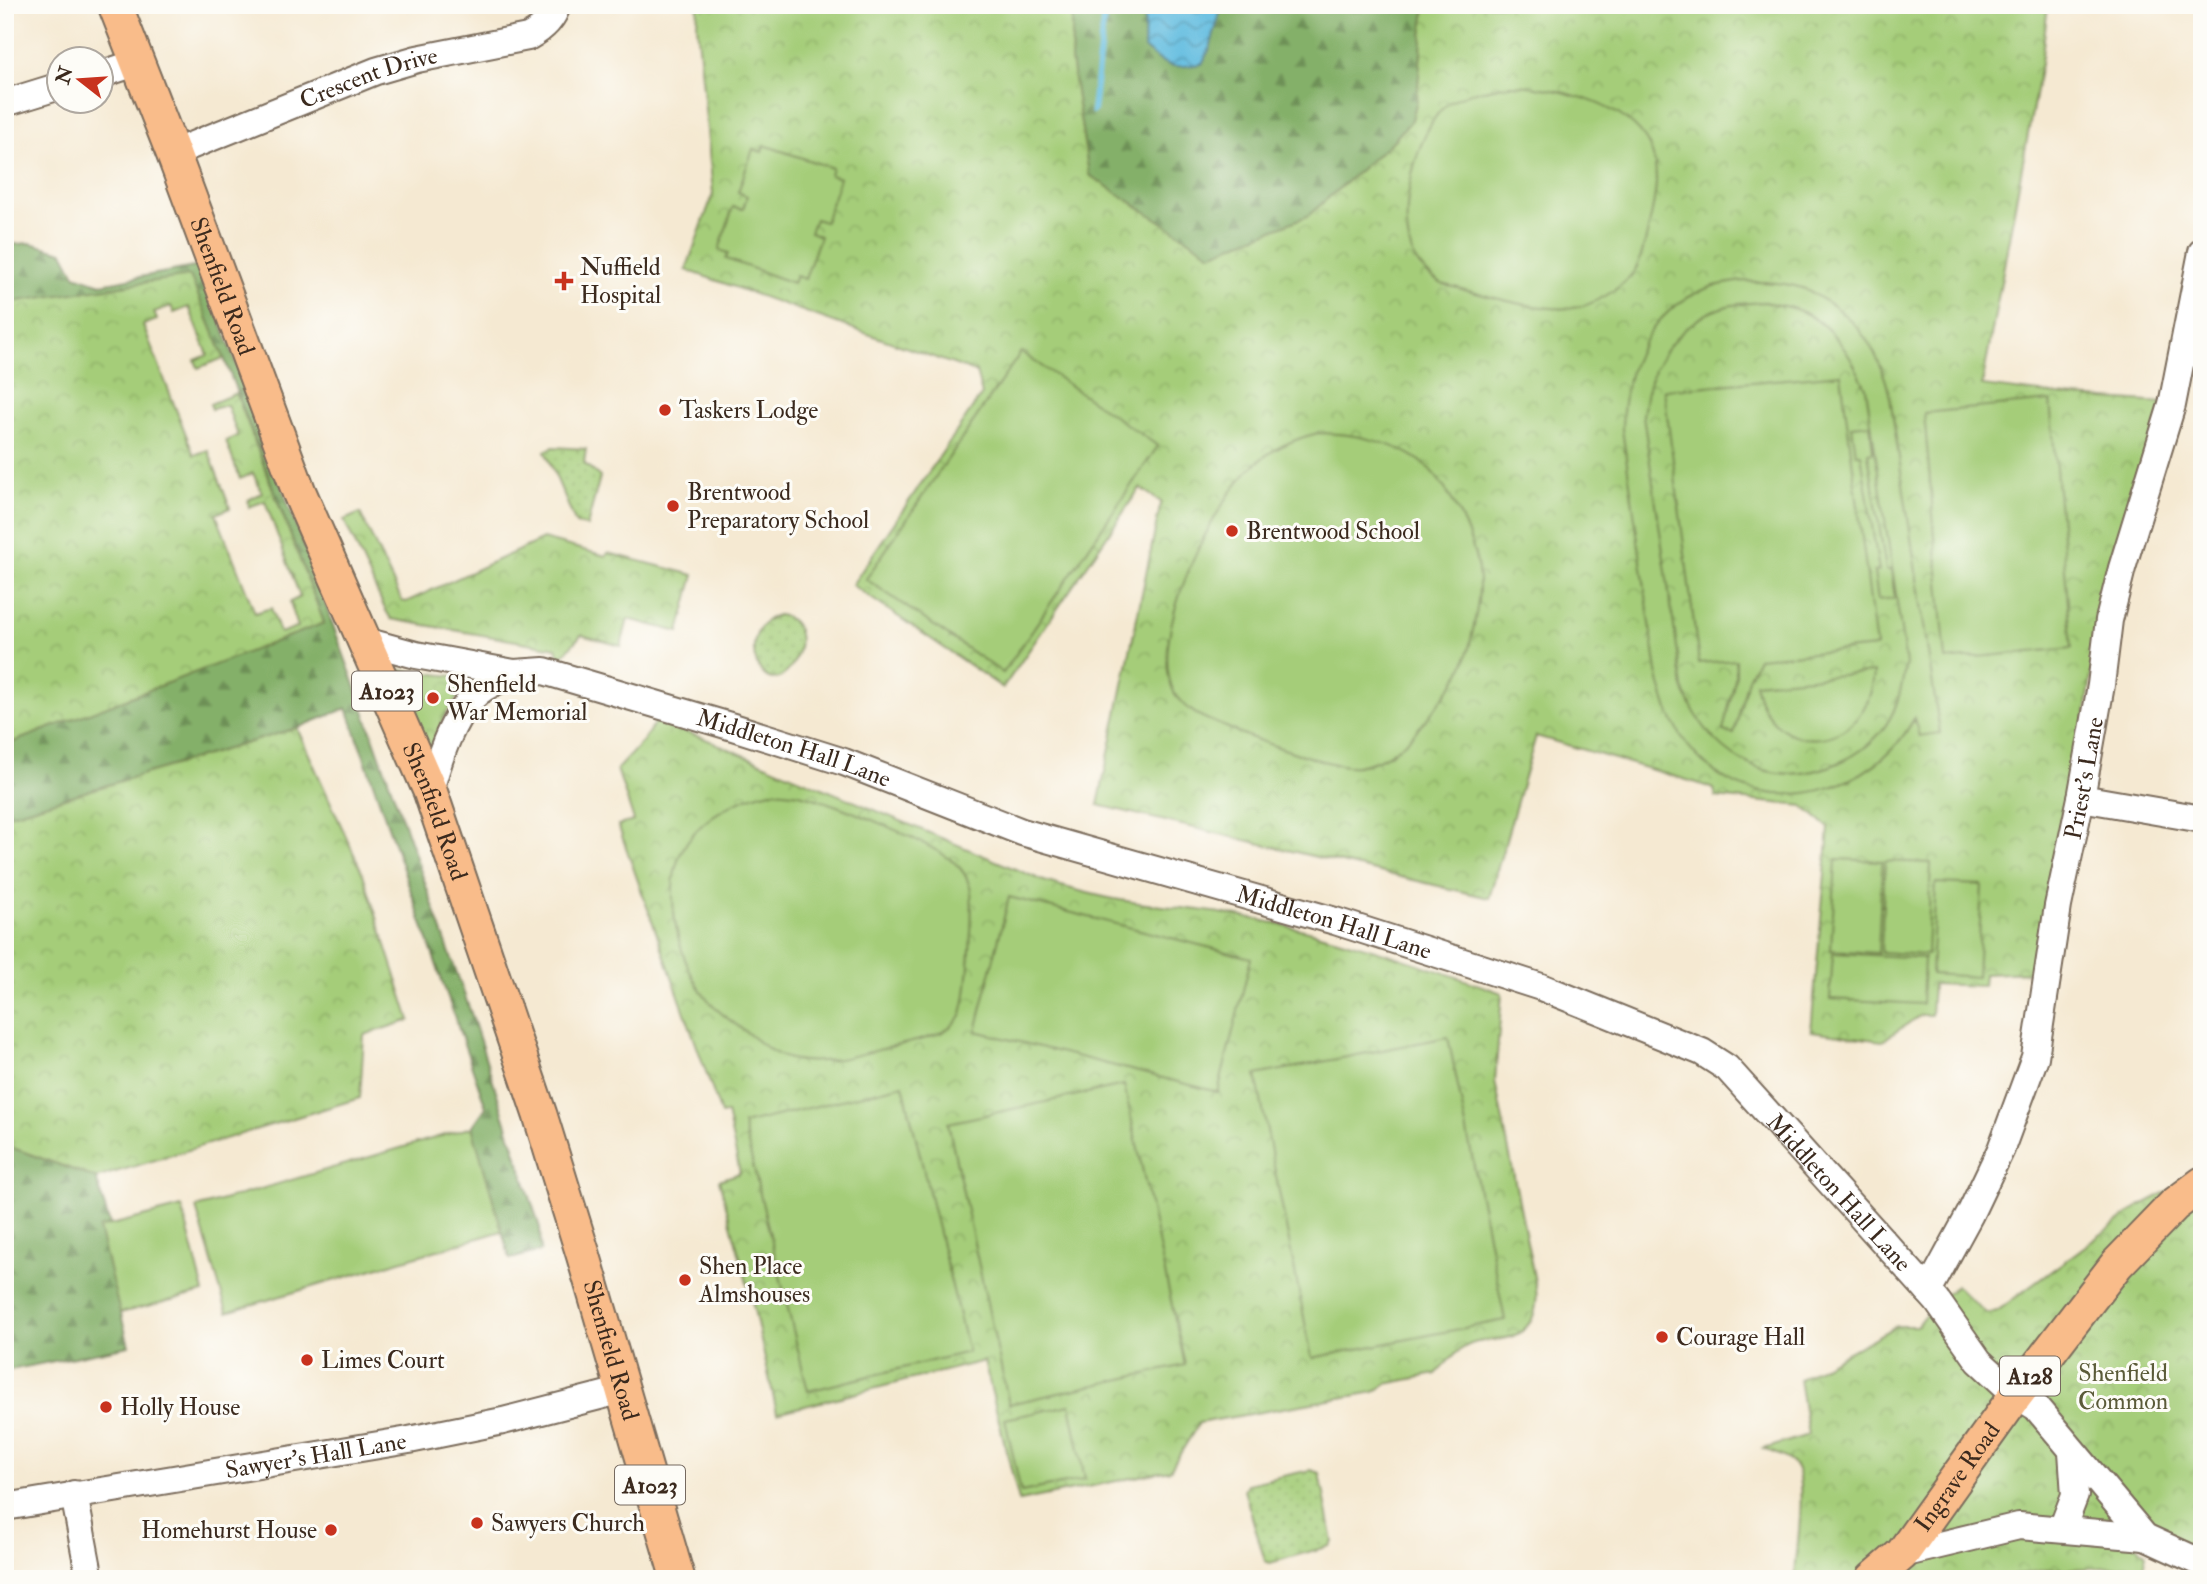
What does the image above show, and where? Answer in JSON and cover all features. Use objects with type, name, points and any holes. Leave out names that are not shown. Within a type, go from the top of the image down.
[{"type":"main road","name":"Shenfield Road","points":[[115,5],[299,492],[430,791],[540,1115],[678,1579]]},
{"type":"main road","name":"Ingrave Road","points":[[1873,1579],[1902,1554],[2016,1395],[2117,1264],[2174,1205],[2202,1184]]},
{"type":"street","name":"Crescent Drive","points":[[173,153],[376,71],[417,59],[528,37],[542,29],[557,5]]},
{"type":"street","points":[[116,69],[136,63]]},
{"type":"street","points":[[5,103],[46,90]]},
{"type":"street","name":"Priest's Lane","points":[[1928,1291],[1970,1214],[2001,1149],[2029,1078],[2040,1031],[2058,906],[2081,798],[2109,620],[2122,568],[2172,405],[2202,252]]},
{"type":"street","name":"Middleton Hall Lane","points":[[365,641],[416,655],[514,673],[544,671],[733,727],[844,762],[1022,832],[1335,921],[1541,987],[1702,1052],[1727,1068],[1928,1291],[1979,1361],[2016,1395],[2036,1407],[2146,1537]]},
{"type":"street","name":"Middleton Hall Lane","points":[[430,791],[438,763],[458,718],[482,689],[514,673]]},
{"type":"street","points":[[2081,798],[2202,819]]},
{"type":"street","name":"Sawyer's Hall Lane","points":[[5,1507],[409,1440],[503,1421],[623,1390]]},
{"type":"street","points":[[2062,1529],[2075,1495],[2072,1451]]},
{"type":"street","points":[[74,1494],[90,1579]]},
{"type":"street","points":[[1902,1554],[2019,1527],[2146,1537],[2202,1563]]},
{"type":"green space","name":"Brentwood School","points":[[698,5],[1073,5],[1071,61],[1089,175],[1211,254],[1308,216],[1394,140],[1412,120],[1417,100],[1425,5],[2048,5],[2041,63],[1982,386],[2075,397],[2163,403],[2103,588],[2085,721],[2065,795],[2034,972],[1984,974],[1983,986],[1933,984],[1931,1015],[1921,1015],[1882,1041],[1811,1031],[1829,828],[1803,806],[1716,797],[1714,789],[1697,783],[1536,736],[1489,898],[1098,805],[1161,502],[1140,488],[1003,688],[852,585],[982,394],[976,372],[686,270],[713,194],[697,25]]},
{"type":"green space","points":[[1073,5],[1425,5],[1417,100],[1412,120],[1394,140],[1308,216],[1211,254],[1089,175],[1071,61]]},
{"type":"green space","points":[[1509,85],[1563,92],[1601,105],[1633,125],[1644,137],[1651,151],[1656,185],[1639,263],[1619,287],[1583,306],[1532,306],[1442,284],[1420,267],[1409,244],[1407,204],[1410,183],[1422,142],[1431,124],[1440,111],[1454,100]]},
{"type":"green space","points":[[764,145],[832,168],[830,175],[840,178],[825,222],[815,219],[810,232],[820,236],[805,279],[796,276],[793,283],[726,259],[728,253],[719,250],[733,207],[743,209],[747,196],[738,192],[753,149],[762,152]]},
{"type":"green space","points":[[30,243],[63,252],[75,275],[101,284],[200,266],[351,674],[472,1016],[540,1228],[541,1251],[510,1259],[472,1127],[486,1107],[347,708],[297,728],[5,816],[5,745],[324,623],[224,358],[190,276],[5,303],[5,245]]},
{"type":"green space","points":[[190,276],[224,358],[198,368],[195,360],[208,355],[189,307],[174,313],[171,306],[154,312],[157,320],[143,325],[194,455],[208,450],[230,508],[216,514],[255,613],[271,608],[280,633],[298,627],[290,602],[300,597],[265,501],[249,507],[248,500],[262,493],[253,473],[240,479],[226,441],[238,436],[227,405],[212,409],[210,404],[236,393],[324,623],[5,745],[5,303]]},
{"type":"green space","points":[[1740,281],[1773,283],[1810,291],[1837,309],[1859,329],[1881,367],[1890,397],[1940,733],[1919,736],[1914,718],[1897,743],[1875,764],[1849,780],[1820,790],[1790,794],[1760,792],[1731,782],[1695,754],[1674,722],[1657,672],[1622,429],[1627,385],[1642,345],[1654,327],[1669,311],[1687,298],[1708,288]],"holes":[[[1765,302],[1798,310],[1831,332],[1854,364],[1866,388],[1906,664],[1900,693],[1892,713],[1884,728],[1872,741],[1859,752],[1836,764],[1810,772],[1786,774],[1764,770],[1743,761],[1724,748],[1694,711],[1683,688],[1643,415],[1653,374],[1679,335],[1691,324],[1718,309]]]},
{"type":"green space","points":[[1021,352],[1158,446],[1003,673],[866,579]]},
{"type":"green space","points":[[1841,374],[1876,647],[1758,658],[1748,678],[1734,734],[1723,731],[1736,675],[1736,660],[1699,663],[1664,390]]},
{"type":"green space","points":[[2050,401],[2072,648],[1946,660],[1924,413]]},
{"type":"green space","points":[[1870,424],[1873,452],[1868,453],[1886,570],[1891,570],[1895,598],[1878,600],[1874,572],[1879,571],[1861,454],[1856,454],[1852,426]]},
{"type":"green space","points":[[1318,433],[1370,439],[1408,453],[1419,460],[1441,484],[1461,517],[1478,571],[1479,595],[1473,631],[1457,678],[1424,722],[1400,747],[1380,759],[1357,766],[1330,763],[1292,752],[1204,718],[1178,699],[1168,668],[1169,639],[1176,607],[1188,573],[1219,510],[1237,484],[1260,460],[1283,445]]},
{"type":"green space","points":[[553,447],[586,449],[584,463],[600,477],[587,526],[576,524],[545,451]]},
{"type":"green space","points":[[360,513],[402,601],[406,602],[543,539],[694,575],[679,632],[628,619],[621,646],[581,635],[560,659],[556,648],[391,619],[344,520]]},
{"type":"green space","points":[[778,615],[792,621],[799,633],[799,647],[787,672],[777,678],[767,677],[757,664],[754,649],[760,628]]},
{"type":"green space","points":[[387,669],[472,678],[446,713],[427,755]]},
{"type":"green space","points":[[1874,672],[1868,699],[1855,720],[1838,733],[1818,738],[1798,736],[1779,727],[1764,709],[1755,683]]},
{"type":"green space","points":[[655,722],[703,738],[1044,881],[1116,899],[1214,912],[1297,928],[1400,958],[1502,993],[1495,1081],[1536,1287],[1536,1306],[1526,1328],[1511,1337],[1468,1345],[1436,1374],[1386,1384],[1374,1392],[1199,1423],[1170,1470],[1019,1501],[984,1361],[777,1413],[753,1305],[719,1180],[740,1173],[727,1113],[721,1114],[618,825],[634,821],[617,769],[643,741]]},
{"type":"green space","points":[[297,728],[363,874],[410,1020],[364,1035],[360,1098],[96,1178],[5,1145],[5,816]]},
{"type":"green space","points":[[771,791],[803,795],[861,816],[932,848],[962,871],[971,891],[971,936],[966,994],[960,1017],[954,1024],[939,1034],[921,1040],[829,1061],[803,1061],[784,1057],[766,1047],[722,1014],[702,992],[685,959],[675,918],[674,877],[679,858],[687,842],[704,823],[736,803]]},
{"type":"green space","points":[[1836,859],[1882,861],[1878,953],[1831,950]]},
{"type":"green space","points":[[1885,861],[1931,863],[1927,955],[1881,952]]},
{"type":"green space","points":[[1936,883],[1982,885],[1977,977],[1931,974]]},
{"type":"green space","points":[[1009,897],[1251,958],[1218,1092],[976,1031]]},
{"type":"green space","points":[[1833,953],[1924,958],[1922,1004],[1830,999]]},
{"type":"green space","points":[[1448,1037],[1505,1320],[1312,1358],[1256,1075]]},
{"type":"green space","points":[[903,1085],[968,1352],[808,1391],[743,1124]]},
{"type":"green space","points":[[1124,1085],[1185,1365],[1009,1404],[948,1123]]},
{"type":"green space","points":[[472,1127],[502,1231],[227,1312],[196,1208]]},
{"type":"green space","points":[[5,1145],[96,1178],[110,1225],[99,1228],[129,1346],[5,1371]]},
{"type":"green space","name":"Shenfield Common","points":[[2202,1174],[2202,1563],[2127,1535],[2146,1554],[2143,1568],[2045,1570],[1994,1579],[1795,1579],[1801,1501],[1798,1473],[1787,1459],[1764,1449],[1808,1435],[1799,1379],[1896,1326],[1917,1326],[1937,1301],[1956,1286],[1987,1314],[1997,1311],[2141,1205]]},
{"type":"green space","points":[[182,1207],[204,1292],[120,1313],[99,1228]]},
{"type":"green space","points":[[1070,1405],[1085,1479],[1021,1492],[1005,1419]]},
{"type":"green space","points":[[1310,1470],[1320,1473],[1333,1542],[1330,1546],[1270,1563],[1265,1561],[1244,1490],[1247,1484]]},
{"type":"water","points":[[1150,5],[1216,5],[1220,13],[1210,48],[1202,64],[1170,65],[1144,48],[1145,10]]},
{"type":"waterway","points":[[1093,111],[1105,5]]},
{"type":"place","name":"Nuffield Hospital","points":[[564,281]]},
{"type":"place","name":"Taskers Lodge","points":[[665,410]]},
{"type":"place","name":"Brentwood Preparatory School","points":[[673,506]]},
{"type":"place","name":"Brentwood School","points":[[1232,531]]},
{"type":"place","name":"Shenfield War Memorial","points":[[433,698]]},
{"type":"place","name":"Shen Place Almshouses","points":[[685,1280]]},
{"type":"place","name":"Courage Hall","points":[[1662,1337]]},
{"type":"place","name":"Limes Court","points":[[307,1360]]},
{"type":"place","name":"Holly House","points":[[106,1407]]},
{"type":"place","name":"Sawyers Church","points":[[477,1523]]},
{"type":"place","name":"Homehurst House","points":[[331,1530]]}]
